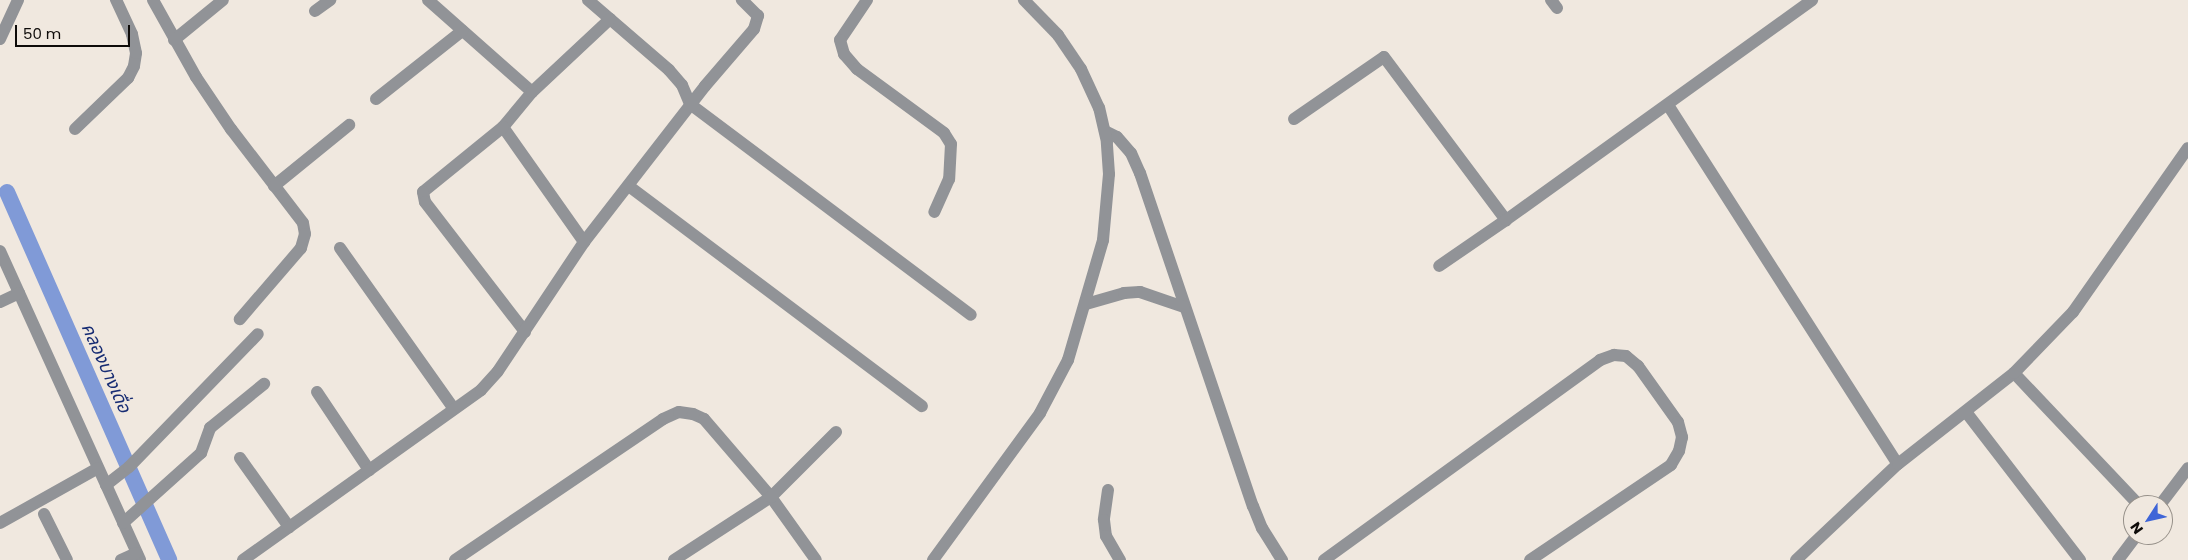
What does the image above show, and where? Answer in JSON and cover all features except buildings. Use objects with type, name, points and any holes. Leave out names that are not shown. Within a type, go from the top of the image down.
[{"type":"street","points":[[0,39],[18,0]]},
{"type":"street","points":[[75,129],[128,78],[134,66],[136,53],[132,34],[116,0]]},
{"type":"street","points":[[153,0],[174,40],[231,129],[303,223],[305,234],[301,248],[240,319]]},
{"type":"street","points":[[174,40],[223,0]]},
{"type":"street","points":[[315,11],[330,0]]},
{"type":"street","points":[[428,0],[532,92]]},
{"type":"street","points":[[588,0],[669,70],[682,85],[690,104],[971,315]]},
{"type":"street","points":[[243,560],[481,390],[498,371],[584,242],[630,187],[690,104],[757,24],[756,13],[742,0]]},
{"type":"street","points":[[867,0],[840,40],[844,54],[857,69],[944,133],[951,144],[949,179],[934,212]]},
{"type":"street","points":[[933,560],[1040,413],[1068,360],[1086,304],[1103,240],[1109,174],[1105,131],[1099,108],[1081,69],[1058,35],[1024,0]]},
{"type":"street","points":[[1439,266],[1668,105],[1812,0]]},
{"type":"street","points":[[525,332],[426,202],[423,192],[503,127],[532,92],[610,19]]},
{"type":"street","points":[[376,99],[462,31]]},
{"type":"street","points":[[1294,119],[1384,56],[1506,220]]},
{"type":"street","points":[[1668,105],[1898,464]]},
{"type":"street","points":[[274,186],[349,124]]},
{"type":"street","points":[[503,127],[584,242]]},
{"type":"street","points":[[1105,131],[1117,137],[1137,166],[1256,514],[1282,560]]},
{"type":"street","points":[[1796,560],[1898,464],[2014,373],[2072,312],[2184,166],[2188,148]]},
{"type":"street","points":[[630,187],[922,406]]},
{"type":"street","points":[[340,248],[454,409]]},
{"type":"street","points":[[0,252],[98,468],[110,481],[124,524],[139,556],[121,560]]},
{"type":"street","points":[[1086,304],[1124,293],[1140,292],[1184,307]]},
{"type":"street","points":[[0,302],[19,293]]},
{"type":"street","points":[[110,481],[129,468],[258,334]]},
{"type":"street","points":[[1324,560],[1600,360],[1614,355],[1626,356],[1638,366],[1678,422],[1682,437],[1679,451],[1671,464],[1530,560]]},
{"type":"street","points":[[2014,373],[2130,495]]},
{"type":"street","points":[[124,524],[201,453],[210,428],[264,384]]},
{"type":"street","points":[[317,392],[369,470]]},
{"type":"street","points":[[455,560],[663,419],[679,412],[704,419],[771,496],[816,560]]},
{"type":"street","points":[[1966,412],[2080,560]]},
{"type":"street","points":[[674,560],[771,496],[836,432]]},
{"type":"street","points":[[240,458],[289,527]]},
{"type":"street","points":[[1,520],[98,468]]},
{"type":"street","points":[[2168,495],[2188,468]]},
{"type":"street","points":[[1108,490],[1104,520],[1106,536],[1120,560]]},
{"type":"street","points":[[44,514],[67,560]]},
{"type":"street","points":[[2118,560],[2129,545]]},
{"type":"waterway","name":"คลองบางเดื่อ","points":[[7,192],[169,560]]}]
